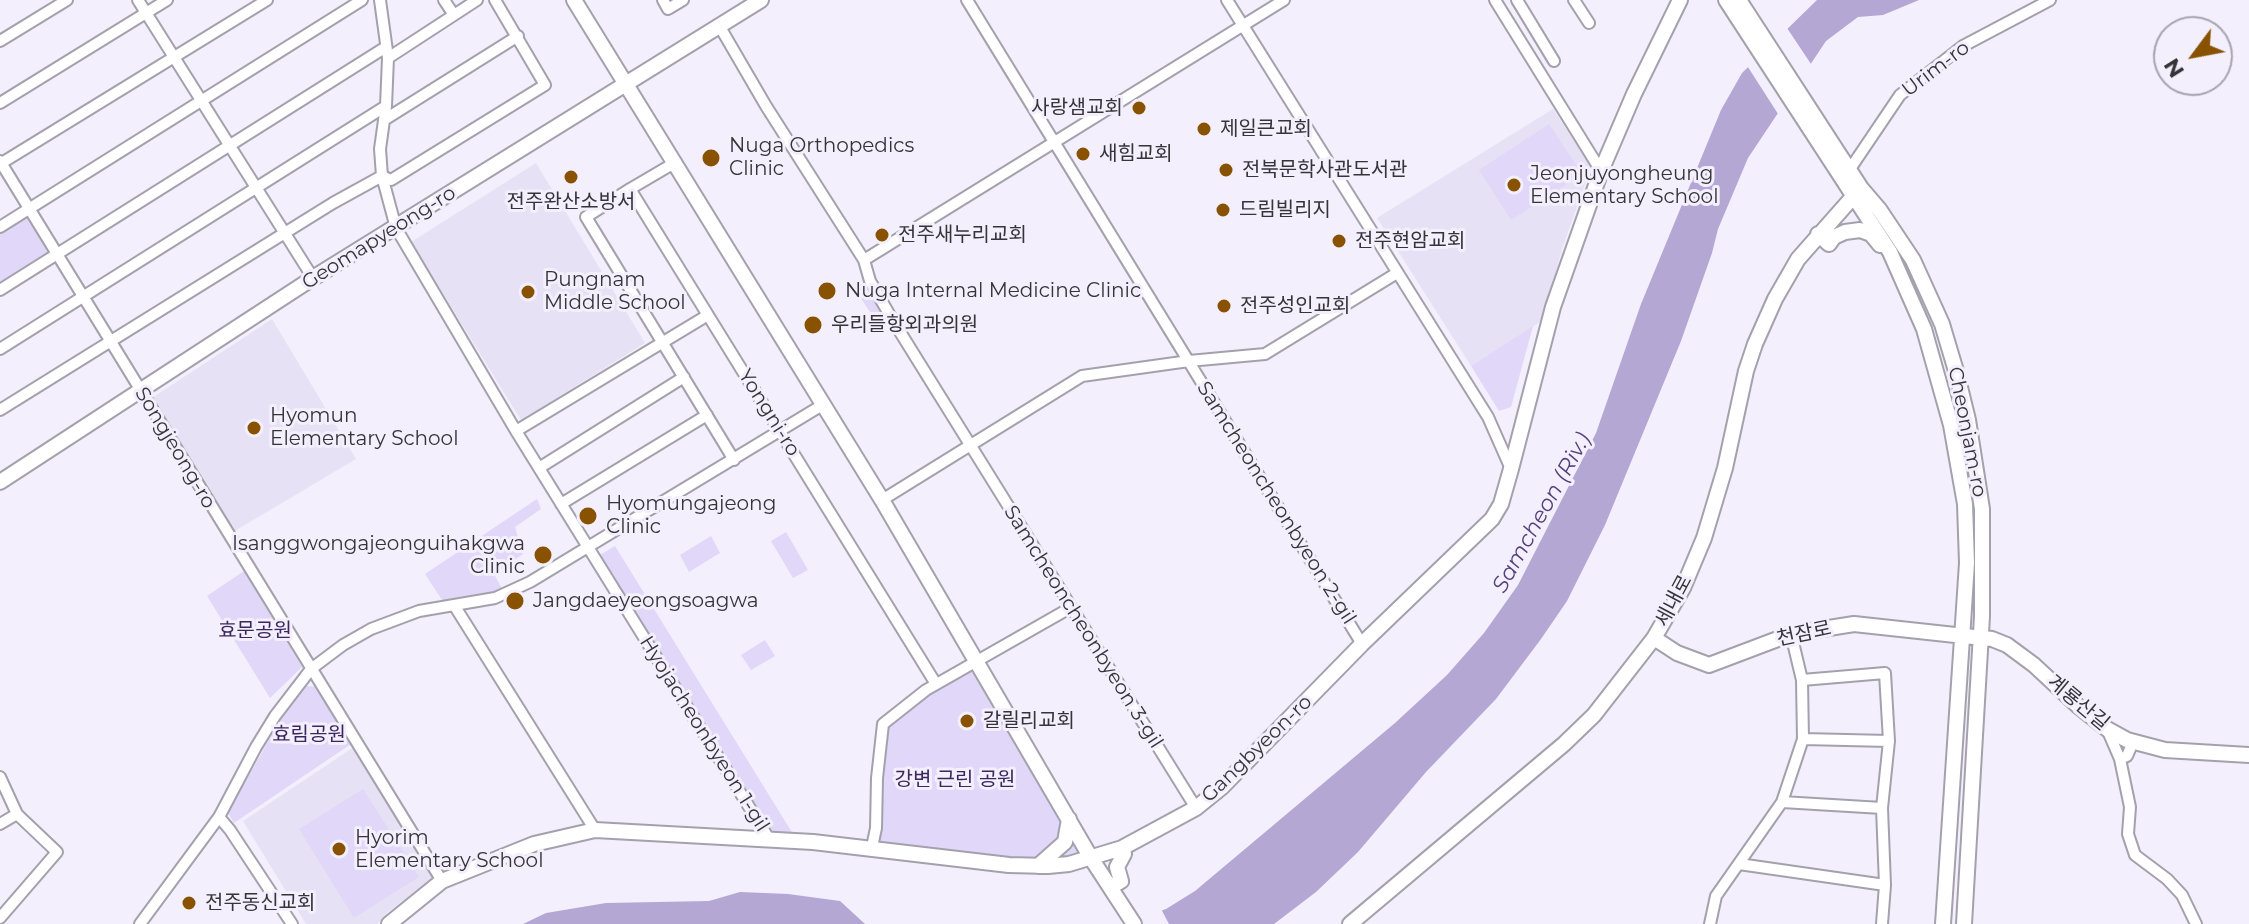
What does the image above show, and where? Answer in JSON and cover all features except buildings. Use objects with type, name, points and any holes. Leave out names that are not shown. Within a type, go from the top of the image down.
[{"type":"street","points":[[0,41],[67,0]]},
{"type":"street","points":[[138,0],[313,278]]},
{"type":"street","points":[[0,103],[167,0]]},
{"type":"street","name":"Songjeong-ro","points":[[266,0],[0,163],[442,881]]},
{"type":"street","points":[[0,227],[362,0]]},
{"type":"street","name":"Hyojacheonbyeon 1-gil","points":[[380,0],[387,52],[386,106],[380,149],[382,176],[396,228],[516,431],[769,839]]},
{"type":"street","points":[[444,0],[454,15]]},
{"type":"street","points":[[0,290],[309,95],[442,23],[477,0]]},
{"type":"street","points":[[0,410],[333,203],[382,176],[391,180],[545,85],[495,0]]},
{"type":"street","points":[[574,0],[824,404],[1093,861],[1134,924]]},
{"type":"street","points":[[663,0],[668,9],[683,0]]},
{"type":"street","name":"Geomapyeong-ro","points":[[0,482],[313,278],[761,0]]},
{"type":"street","name":"Samcheoncheonbyeon 2-gil","points":[[967,0],[1362,644]]},
{"type":"street","points":[[1227,0],[1488,417],[1511,469]]},
{"type":"street","points":[[864,260],[1284,0]]},
{"type":"street","points":[[1495,0],[1601,171]]},
{"type":"street","points":[[1517,0],[1554,61]]},
{"type":"street","points":[[1574,0],[1589,23]]},
{"type":"street","name":"Gangbyeon-ro","points":[[389,924],[442,881],[534,844],[595,830],[872,847],[1037,866],[1093,861],[1123,851],[1196,808],[1222,787],[1362,644],[1492,519],[1501,504],[1553,307],[1601,171],[1640,80],[1680,0]]},
{"type":"street","name":"Cheonjam-ro","points":[[1726,0],[1845,169]]},
{"type":"street","name":"Cheonjam-ro","points":[[1739,0],[1845,169],[1885,244],[1924,329],[1951,425],[1965,504],[1971,636],[1964,924]]},
{"type":"street","name":"Urim-ro","points":[[1845,169],[1900,95],[1963,46],[2050,0]]},
{"type":"street","name":"Samcheoncheonbyeon 3-gil","points":[[720,27],[766,106],[864,260],[870,281],[892,319],[1196,808]]},
{"type":"street","points":[[384,120],[518,36]]},
{"type":"street","points":[[0,349],[386,106]]},
{"type":"street","points":[[676,162],[586,217],[734,460]]},
{"type":"street","name":"Yongni-ro","points":[[630,189],[936,684]]},
{"type":"street","name":"Cheonjam-ro","points":[[1857,191],[1879,209],[1913,260],[1942,324],[1968,420],[1982,509],[1982,616],[1971,636],[1943,924]]},
{"type":"street","name":"세내로","points":[[1350,924],[1564,744],[1594,715],[1654,638],[1683,588],[1704,538],[1725,468],[1755,344],[1775,299],[1798,259],[1857,191]]},
{"type":"street","points":[[1818,234],[1829,244],[1834,237],[1845,232],[1860,230],[1871,234],[1881,245],[1885,244]]},
{"type":"street","points":[[1189,361],[1265,354],[1397,273]]},
{"type":"street","points":[[516,431],[708,315]]},
{"type":"street","name":"Samcheoncheonbyeon 2-gil","points":[[970,445],[1082,376],[1189,361]]},
{"type":"street","points":[[539,468],[684,377]]},
{"type":"street","points":[[140,924],[219,817],[275,716],[311,669],[371,629],[419,611],[495,598],[530,582],[824,404]]},
{"type":"street","points":[[561,504],[707,415]]},
{"type":"street","points":[[882,500],[970,445]]},
{"type":"street","points":[[454,605],[595,830]]},
{"type":"street","points":[[872,847],[883,724],[936,684],[1070,608]]},
{"type":"street","name":"천잠로","points":[[1654,638],[1677,653],[1709,665],[1791,634],[1854,624],[1971,636]]},
{"type":"street","points":[[1710,924],[1716,896],[1782,802],[1803,739],[1802,680],[1791,634]]},
{"type":"street","name":"계룡산길","points":[[1971,636],[2007,645],[2107,729],[2133,742],[2165,750],[2249,755]]},
{"type":"street","points":[[1802,680],[1885,673],[1889,741],[1882,808],[1885,885],[1882,924]]},
{"type":"street","points":[[2107,729],[2120,759],[2130,807],[2128,834],[2135,855],[2175,887],[2196,924]]},
{"type":"street","points":[[1803,739],[1889,741]]},
{"type":"street","points":[[2120,759],[2127,756],[2133,742]]},
{"type":"street","points":[[0,777],[17,814],[57,852],[0,918]]},
{"type":"street","points":[[1782,802],[1882,808]]},
{"type":"street","points":[[0,824],[17,814]]},
{"type":"street","points":[[219,817],[292,924]]},
{"type":"street","points":[[1037,866],[1065,842],[1069,819]]},
{"type":"street","points":[[1111,887],[1121,881],[1117,867],[1123,851]]},
{"type":"street","points":[[1739,864],[1885,885]]},
{"type":"shaded area","points":[[1817,0],[1919,0],[1883,15],[1858,17],[1826,41],[1748,158],[1718,229],[1681,341],[1605,525],[1567,601],[1541,639],[1496,699],[1426,772],[1358,852],[1316,892],[1274,924],[1130,924],[1166,909],[1195,891],[1395,723],[1447,675],[1484,633],[1518,585],[1596,433],[1641,304],[1721,110],[1742,73]]},
{"type":"shaded area","points":[[1553,109],[1591,167],[1562,249],[1543,320],[1471,366],[1377,218]]},
{"type":"shaded area","name":"Pungnam Middle School","points":[[536,163],[645,343],[521,420],[411,242]]},
{"type":"shaded area","name":"Hyomun Elementary School","points":[[272,319],[356,459],[233,532],[152,398]]},
{"type":"shaded area","name":"Hyorim Elementary School","points":[[354,747],[435,877],[377,924],[306,924],[243,821]]},
{"type":"shaded area","points":[[740,892],[840,901],[865,924],[523,924],[546,913],[606,903],[709,901]]},
{"type":"green space","points":[[1549,124],[1582,174],[1511,220],[1479,170]]},
{"type":"green space","points":[[26,215],[50,253],[0,284],[0,231]]},
{"type":"green space","points":[[869,291],[886,318],[878,324],[860,297]]},
{"type":"green space","points":[[1533,326],[1511,407],[1499,411],[1471,366]]},
{"type":"green space","points":[[537,499],[541,509],[515,527],[523,554],[494,574],[505,594],[446,606],[425,574]]},
{"type":"green space","points":[[786,532],[808,570],[793,578],[771,541]]},
{"type":"green space","points":[[711,536],[720,553],[689,572],[680,555]]},
{"type":"green space","points":[[615,546],[793,834],[773,833],[600,555]]},
{"type":"green space","name":"효문공원","points":[[244,571],[302,667],[270,698],[207,596]]},
{"type":"green space","points":[[765,640],[775,656],[751,670],[741,655]]},
{"type":"green space","name":"강변 근린 공원","points":[[976,661],[1091,858],[1069,864],[872,848],[883,724]]},
{"type":"green space","name":"효림공원","points":[[307,686],[317,687],[351,744],[234,823],[228,813],[293,697]]},
{"type":"green space","points":[[363,789],[419,877],[354,918],[299,829]]},
{"type":"pier","points":[[1785,25],[1813,67],[1780,117],[1746,64]]},
{"type":"pier","points":[[1160,907],[1169,924],[1126,924],[1130,917]]},
{"type":"place","name":"사랑샘교회","points":[[1139,108]]},
{"type":"place","name":"제일큰교회","points":[[1204,129]]},
{"type":"place","name":"새힘교회","points":[[1083,154]]},
{"type":"place","name":"Nuga Orthopedics Clinic","points":[[711,158]]},
{"type":"place","name":"전북문학사관도서관","points":[[1226,170]]},
{"type":"place","name":"전주완산소방서","points":[[571,177]]},
{"type":"place","name":"Jeonjuyongheung Elementary School","points":[[1514,185]]},
{"type":"place","name":"드림빌리지","points":[[1223,210]]},
{"type":"place","name":"전주새누리교회","points":[[882,235]]},
{"type":"place","name":"전주현암교회","points":[[1339,241]]},
{"type":"place","name":"Nuga Internal Medicine Clinic","points":[[827,291]]},
{"type":"place","name":"Pungnam Middle School","points":[[528,292]]},
{"type":"place","name":"전주성인교회","points":[[1224,306]]},
{"type":"place","name":"우리들항외과의원","points":[[813,325]]},
{"type":"place","name":"Hyomun Elementary School","points":[[254,428]]},
{"type":"place","name":"Hyomungajeong Clinic","points":[[588,516]]},
{"type":"place","name":"Isanggwongajeonguihakgwa Clinic","points":[[543,555]]},
{"type":"place","name":"Jangdaeyeongsoagwa","points":[[515,601]]},
{"type":"place","name":"갈릴리교회","points":[[967,721]]},
{"type":"place","name":"Hyorim Elementary School","points":[[339,849]]},
{"type":"place","name":"전주동신교회","points":[[189,903]]},
{"type":"water label","name":"Samcheon (Riv.)","points":[[1542,513]]}]
